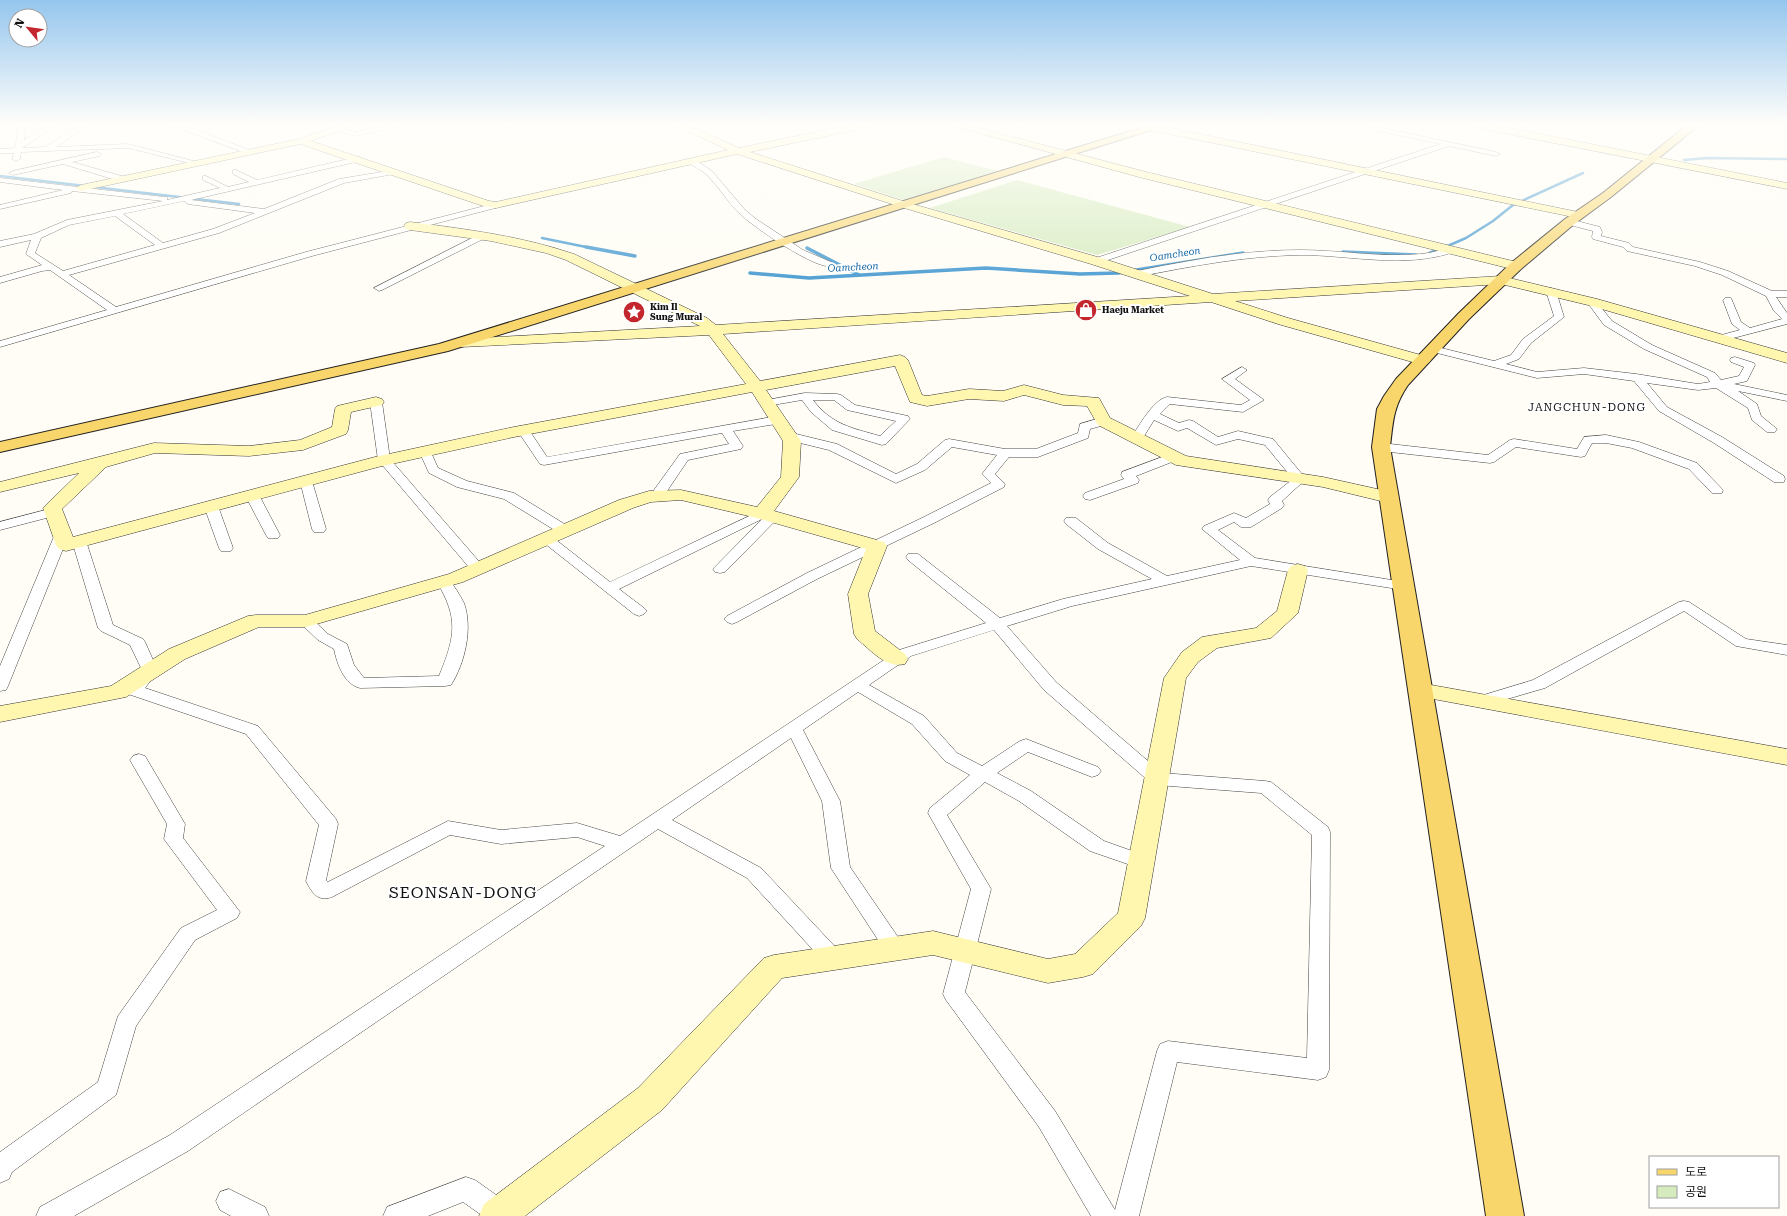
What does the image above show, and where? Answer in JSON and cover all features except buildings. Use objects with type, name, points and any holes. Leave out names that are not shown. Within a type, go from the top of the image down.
[{"type":"main road","points":[[0,447],[462,343],[634,288],[978,183]]},
{"type":"main road","points":[[1505,1216],[1381,448],[1386,409],[1392,396],[1402,382],[1508,272],[1622,183]]},
{"type":"street","points":[[32,183],[86,187],[176,201],[266,212]]},
{"type":"street","points":[[0,207],[105,183]]},
{"type":"street","points":[[215,183],[227,189]]},
{"type":"street","points":[[0,244],[37,236],[67,223],[257,183]]},
{"type":"street","points":[[61,274],[216,231],[338,183]]},
{"type":"street","points":[[425,183],[487,204],[496,205]]},
{"type":"street","points":[[0,344],[290,259],[410,226],[597,183]]},
{"type":"street","points":[[717,183],[742,212],[753,221],[800,252],[828,264]]},
{"type":"street","points":[[836,183],[905,205],[1119,268],[1283,321],[1428,354],[1495,364],[1537,375],[1584,370],[1698,387],[1742,379],[1750,365],[1736,360]]},
{"type":"street","points":[[1177,183],[1451,250],[1508,272],[1551,291],[1787,358]]},
{"type":"street","points":[[1096,261],[1333,183]]},
{"type":"street","points":[[1419,183],[1524,204],[1574,219],[1597,229],[1598,232],[1596,237],[1601,239],[1619,243],[1630,249],[1697,264],[1725,273],[1770,294],[1787,294]]},
{"type":"street","points":[[1771,183],[1787,186]]},
{"type":"street","points":[[116,213],[162,246]]},
{"type":"street","points":[[410,226],[520,242],[553,251],[570,257],[702,321],[713,330],[756,387],[792,441],[790,477],[767,515],[720,569]]},
{"type":"street","points":[[37,236],[30,254],[52,267],[115,311]]},
{"type":"street","points":[[379,288],[482,236]]},
{"type":"street","points":[[1137,274],[1207,260],[1266,254],[1318,253],[1388,257],[1430,256],[1443,254],[1451,250]]},
{"type":"street","points":[[0,280],[41,268],[52,267]]},
{"type":"street","points":[[462,343],[713,330],[1213,298],[1508,272]]},
{"type":"street","points":[[1495,364],[1515,357],[1527,340],[1559,316],[1551,291]]},
{"type":"street","points":[[1718,339],[1787,320],[1779,311],[1770,294]]},
{"type":"street","points":[[1728,300],[1737,324],[1748,331]]},
{"type":"street","points":[[1592,302],[1608,323],[1648,347],[1711,375],[1718,384],[1753,406],[1756,418],[1771,429]]},
{"type":"street","points":[[100,463],[52,508],[66,545],[384,460],[523,430],[900,360],[916,399],[927,401],[969,394],[1004,396],[1024,390],[1063,400],[1093,402],[1104,421],[1182,461],[1300,479],[1389,497]]},
{"type":"street","points":[[1137,438],[1152,415],[1167,400],[1243,409],[1258,400],[1228,379],[1242,370]]},
{"type":"street","points":[[1636,377],[1664,409],[1718,440],[1779,479]]},
{"type":"street","points":[[1718,384],[1787,398]]},
{"type":"street","points":[[766,403],[805,396],[837,397],[851,408],[904,419],[882,441],[836,427],[815,410],[805,396]]},
{"type":"street","points":[[0,487],[100,463],[154,448],[249,450],[303,445],[340,430],[343,409],[376,402],[384,460],[478,569]]},
{"type":"street","points":[[1152,415],[1178,427],[1189,424],[1216,441],[1238,435],[1269,442],[1300,479]]},
{"type":"street","points":[[523,430],[544,461],[778,420]]},
{"type":"street","points":[[788,436],[834,447],[868,462],[896,479],[921,467],[949,443],[1005,454],[1038,453],[1084,435],[1084,426],[1104,421]]},
{"type":"street","points":[[656,497],[684,457],[737,446],[726,430]]},
{"type":"street","points":[[1381,448],[1490,459],[1514,443],[1581,453],[1588,440],[1606,439],[1635,445],[1693,466],[1717,490]]},
{"type":"street","points":[[425,451],[433,470],[462,484],[509,496],[566,530]]},
{"type":"street","points":[[732,619],[812,576],[877,546],[999,484],[988,474],[1005,454]]},
{"type":"street","points":[[1090,496],[1133,480],[1127,475],[1173,457]]},
{"type":"street","points":[[1252,562],[1210,529],[1234,517],[1246,524],[1278,504],[1275,500],[1300,479]]},
{"type":"street","points":[[306,481],[319,529]]},
{"type":"street","points":[[252,495],[273,535]]},
{"type":"street","points":[[0,714],[118,692],[177,654],[256,620],[306,621],[444,582],[478,569],[626,504],[656,497],[681,495],[767,515],[877,546]]},
{"type":"street","points":[[211,506],[226,548]]},
{"type":"street","points":[[0,526],[53,512]]},
{"type":"street","points":[[609,588],[767,515]]},
{"type":"street","points":[[1071,521],[1103,546],[1165,581]]},
{"type":"street","points":[[0,686],[62,534]]},
{"type":"street","points":[[546,539],[639,611]]},
{"type":"street","points":[[78,542],[106,628],[137,642],[150,671]]},
{"type":"street","points":[[877,546],[858,594],[865,634],[897,659]]},
{"type":"street","points":[[913,557],[996,624],[1050,686],[1157,779],[1265,787],[1321,832],[1318,1070],[1168,1050],[1126,1216]]},
{"type":"street","points":[[49,1216],[179,1143],[905,653],[1068,602],[1252,562],[1404,586]]},
{"type":"street","points":[[396,1216],[466,1189],[501,1215],[650,1099],[774,967],[933,943],[1048,971],[1083,965],[1131,918],[1175,678],[1190,657],[1210,642],[1263,632],[1287,613],[1298,570]]},
{"type":"street","points":[[306,621],[323,637],[341,646],[346,666],[360,683],[445,681],[459,645],[460,626],[457,605],[444,582]]},
{"type":"street","points":[[1483,701],[1539,684],[1684,605],[1742,643],[1787,650]]},
{"type":"street","points":[[150,671],[134,690],[252,730],[329,824],[316,881],[325,892],[448,828],[502,837],[577,830],[623,844]]},
{"type":"street","points":[[858,685],[918,720],[951,757],[1025,796],[1097,846],[1142,862]]},
{"type":"street","points":[[1420,690],[1787,758]]},
{"type":"street","points":[[794,728],[831,801],[841,868],[895,949]]},
{"type":"street","points":[[1092,771],[1026,745],[984,774],[937,813],[981,889],[954,994],[1047,1120],[1105,1216]]},
{"type":"street","points":[[0,1171],[3,1164],[108,1088],[126,1023],[188,934],[230,912],[174,839],[176,824],[139,760]]},
{"type":"street","points":[[657,820],[754,873],[833,958]]},
{"type":"street","points":[[229,1201],[256,1216]]},
{"type":"green space","points":[[858,183],[962,183],[907,201],[854,184]]},
{"type":"green space","points":[[1008,183],[1027,183],[1190,227],[1097,255],[930,208]]},
{"type":"waterway","points":[[58,183],[239,204]]},
{"type":"waterway","name":"Oamcheon","points":[[1443,248],[1466,238],[1493,221],[1513,205],[1562,183]]},
{"type":"waterway","points":[[542,238],[587,247]]},
{"type":"waterway","points":[[587,247],[635,256]]},
{"type":"waterway","points":[[587,247],[591,248]]},
{"type":"waterway","name":"Oamcheon","points":[[1430,253],[1445,247]]},
{"type":"waterway","points":[[807,248],[859,275]]},
{"type":"waterway","name":"Oamcheon","points":[[1343,252],[1416,255]]},
{"type":"waterway","name":"Oamcheon","points":[[750,273],[809,278],[986,268],[1080,274],[1118,273],[1243,253]]},
{"type":"place","name":"Haeju Market","points":[[1086,310]]},
{"type":"place","name":"Kim Il Sung Mural","points":[[634,312]]},
{"type":"district","name":"JANGCHUN-DONG","points":[[1587,407]]},
{"type":"district","name":"SEONSAN-DONG","points":[[463,892]]}]
